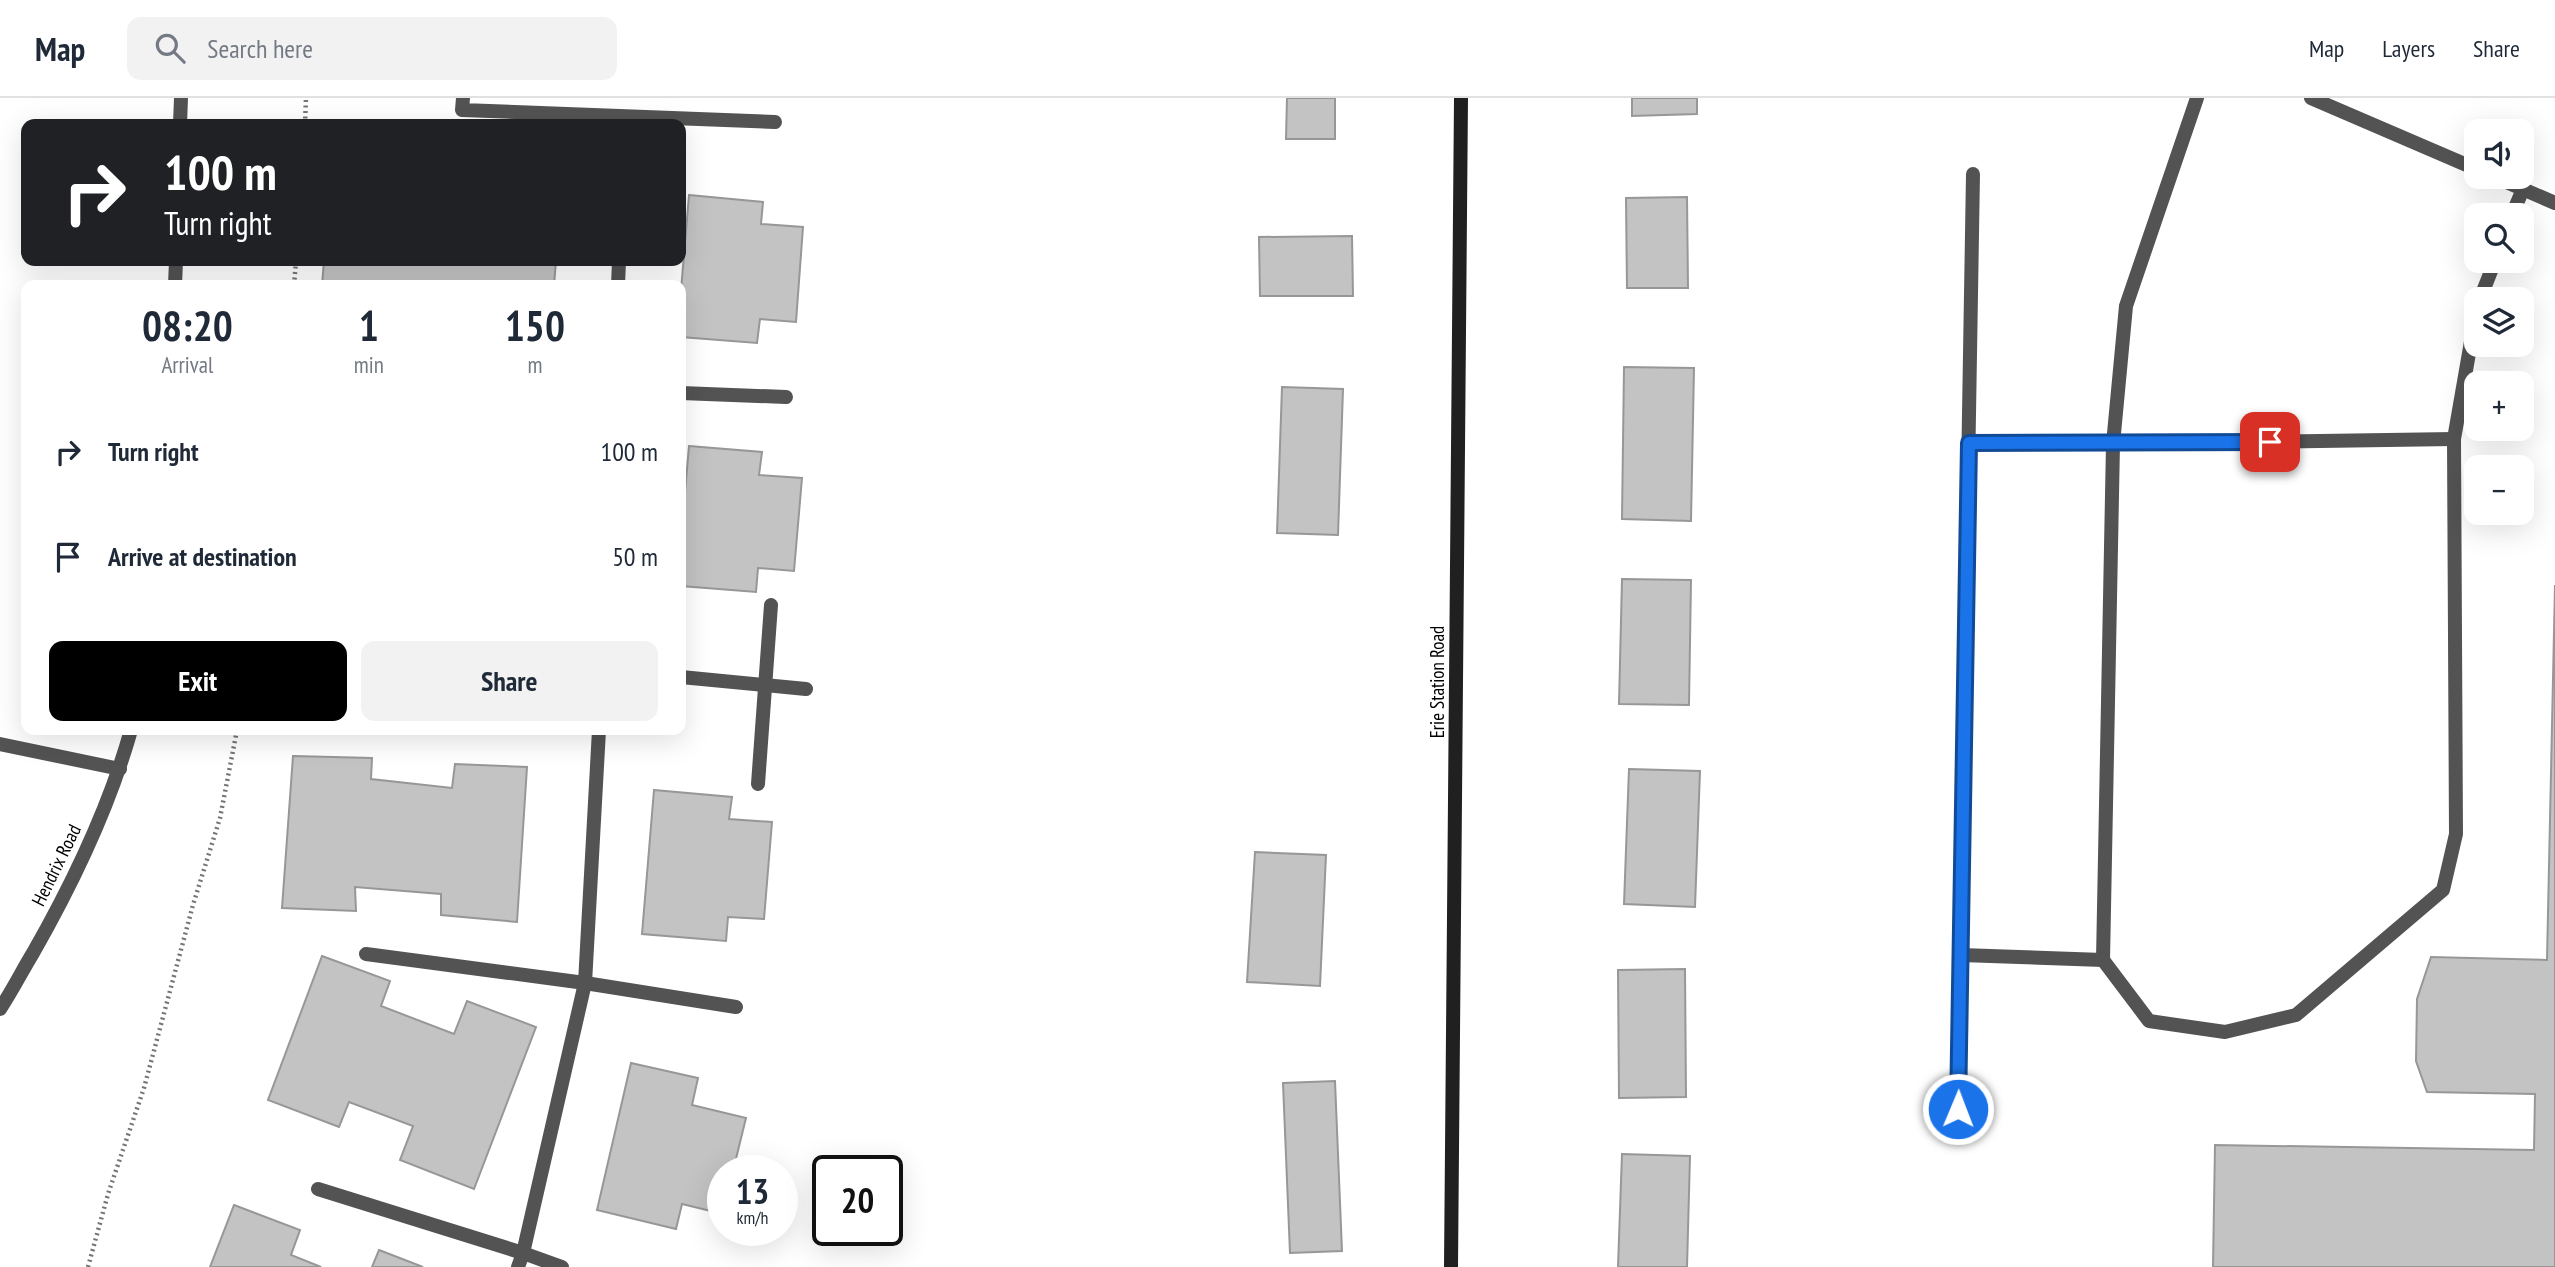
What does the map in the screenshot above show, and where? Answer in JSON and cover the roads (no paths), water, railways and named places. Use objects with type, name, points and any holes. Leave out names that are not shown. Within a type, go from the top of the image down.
[{"type":"main road","name":"Erie Station Road","points":[[1451,1267],[1461,98]]},
{"type":"street","points":[[180,119],[181,98]]},
{"type":"street","points":[[463,98],[462,110],[595,119]]},
{"type":"street","points":[[2197,98],[2126,306],[2113,444],[2103,960],[2149,1021],[2225,1032],[2296,1015],[2443,890],[2456,834],[2454,439],[2468,357]]},
{"type":"street","points":[[2311,98],[2464,164]]},
{"type":"street","points":[[686,121],[775,122]]},
{"type":"street","points":[[1957,1134],[1973,174]]},
{"type":"street","points":[[2517,203],[2523,189],[2555,203]]},
{"type":"street","points":[[686,393],[786,397]]},
{"type":"street","points":[[1969,443],[2113,444],[2454,439]]},
{"type":"street","points":[[758,785],[771,605]]},
{"type":"street","points":[[686,677],[806,689]]},
{"type":"street","name":"Hendrix Road","points":[[0,1009],[55,912],[89,842],[120,769],[130,735]]},
{"type":"street","points":[[518,1267],[585,983],[599,735]]},
{"type":"street","points":[[0,744],[120,769]]},
{"type":"street","points":[[366,954],[585,983],[736,1007]]},
{"type":"street","points":[[1961,955],[2103,960]]},
{"type":"street","points":[[318,1189],[523,1252],[562,1267]]}]
